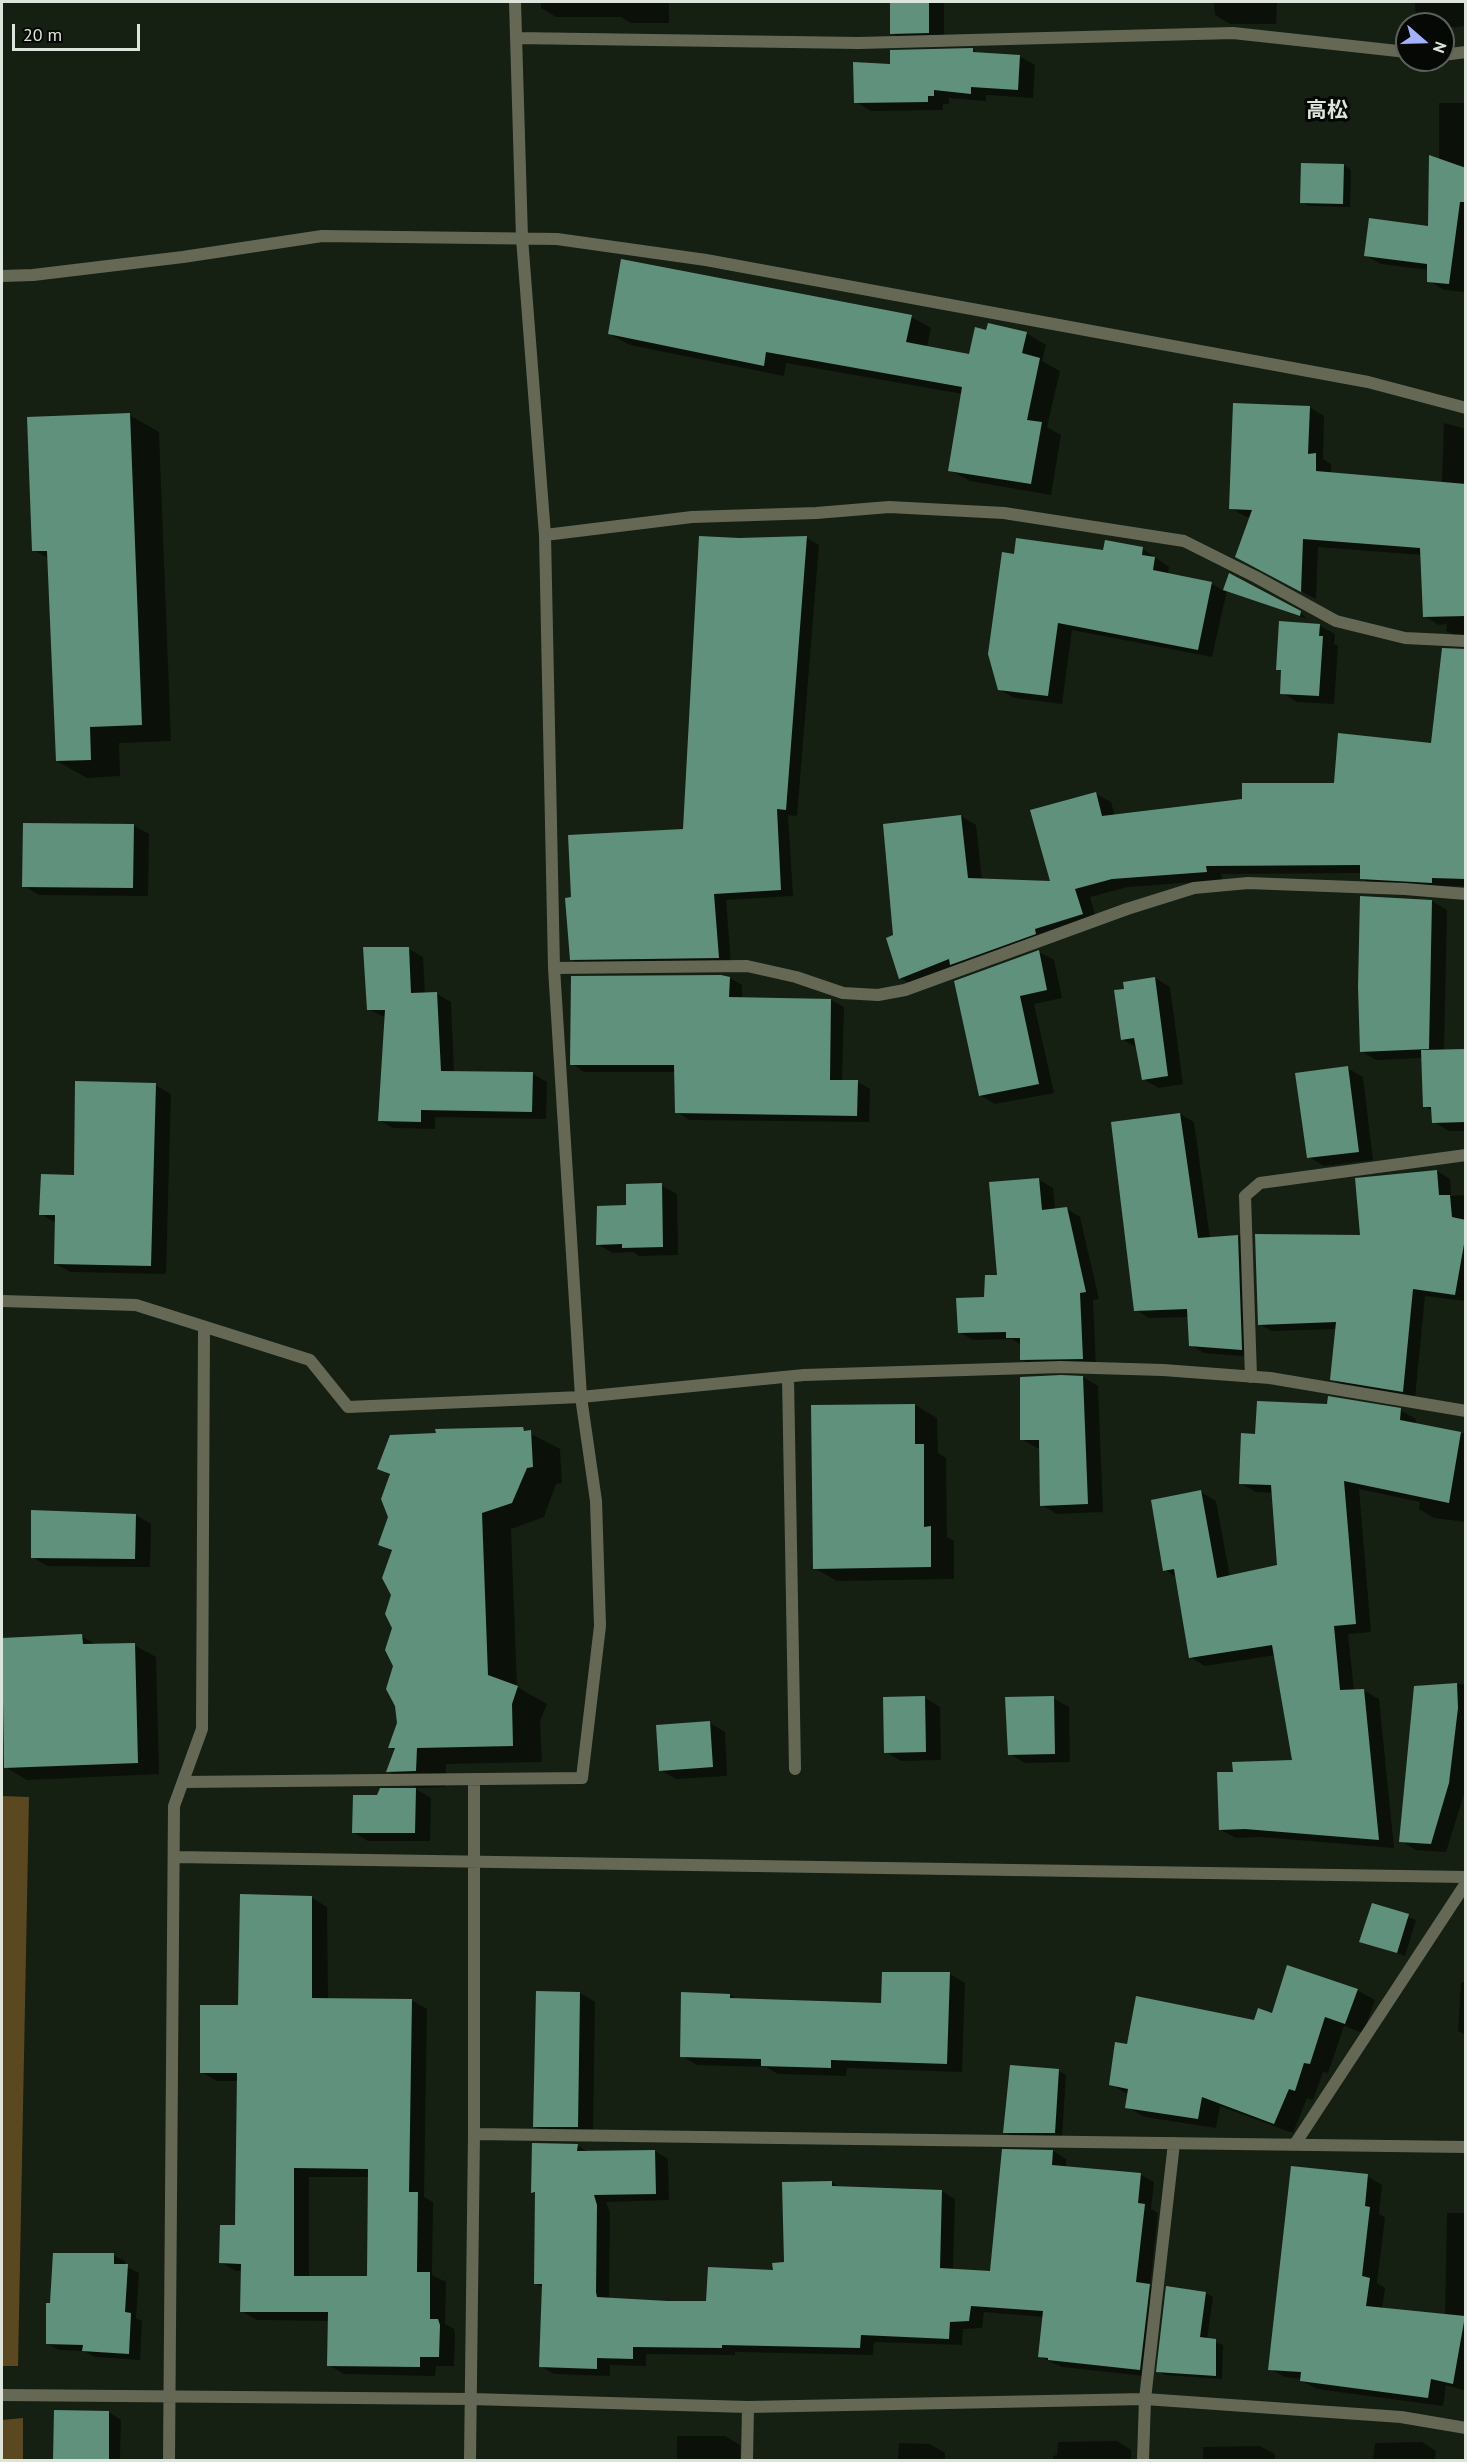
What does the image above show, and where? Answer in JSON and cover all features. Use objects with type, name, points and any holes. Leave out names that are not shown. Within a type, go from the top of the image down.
[{"type":"street","points":[[183,1782],[582,1778],[600,1626],[596,1501],[581,1397],[554,968],[545,535],[522,238],[515,2]]},
{"type":"street","points":[[516,38],[859,43],[1233,33],[1395,51]]},
{"type":"street","points":[[2,276],[183,257],[322,236],[557,238],[706,260],[1368,382],[1466,408]]},
{"type":"street","points":[[545,535],[692,517],[816,513],[889,507],[1005,513],[1184,541],[1336,621],[1405,638],[1466,641]]},
{"type":"street","points":[[554,968],[747,966],[796,977],[843,993],[878,995],[904,990],[1127,909],[1194,888],[1248,883],[1405,889],[1466,894]]},
{"type":"street","points":[[1251,1377],[1245,1196],[1260,1183],[1466,1155]]},
{"type":"street","points":[[2,1301],[136,1305],[310,1360],[348,1407],[581,1397],[788,1377],[1061,1367],[1163,1370],[1281,1380],[1466,1411]]},
{"type":"street","points":[[169,2460],[174,1806],[202,1729],[204,1327]]},
{"type":"street","points":[[788,1377],[795,1769]]},
{"type":"street","points":[[470,2460],[474,2134],[474,1779]]},
{"type":"street","points":[[174,1857],[1466,1877]]},
{"type":"street","points":[[1295,2144],[1466,1883]]},
{"type":"street","points":[[474,2134],[1466,2147]]},
{"type":"street","points":[[1143,2460],[1145,2399],[1174,2143]]},
{"type":"street","points":[[2,2395],[471,2399],[748,2407],[1145,2399],[1401,2417],[1466,2428]]},
{"type":"street","points":[[747,2460],[748,2407]]},
{"type":"shaded area","points":[[2,1796],[29,1797],[18,2366],[2,2366]]},
{"type":"shaded area","points":[[23,2418],[23,2460],[2,2460],[2,2420]]},
{"type":"building","points":[[890,2],[929,2],[929,33],[890,34]]},
{"type":"building","points":[[973,48],[973,52],[1020,55],[1018,90],[971,87],[971,94],[934,90],[934,96],[928,96],[928,102],[854,103],[853,62],[890,64],[890,50]]},
{"type":"building","points":[[1429,155],[1466,168],[1466,202],[1460,202],[1449,284],[1427,282],[1427,264],[1364,256],[1369,218],[1428,226]]},
{"type":"building","points":[[1301,163],[1344,164],[1343,204],[1300,203]]},
{"type":"building","points":[[621,259],[912,315],[906,342],[969,354],[975,327],[986,330],[988,323],[1027,332],[1022,353],[1040,358],[1027,420],[1042,422],[1031,484],[948,471],[962,387],[766,352],[764,366],[608,334]]},
{"type":"building","points":[[1233,403],[1310,406],[1308,454],[1316,453],[1316,471],[1466,484],[1466,616],[1423,617],[1420,548],[1303,539],[1301,592],[1235,557],[1252,510],[1229,509]]},
{"type":"building","points":[[130,413],[142,725],[90,727],[91,760],[56,761],[47,551],[32,551],[27,417]]},
{"type":"building","points":[[699,536],[739,538],[807,536],[786,810],[777,809],[781,890],[714,894],[719,958],[570,960],[565,898],[571,897],[568,835],[683,829]]},
{"type":"building","points":[[1016,538],[1103,550],[1105,540],[1143,547],[1142,555],[1155,557],[1153,570],[1212,582],[1198,650],[1058,623],[1048,696],[998,690],[988,654],[1002,552],[1014,554]]},
{"type":"building","points":[[1229,573],[1301,611],[1300,616],[1223,590]]},
{"type":"building","points":[[1279,621],[1320,624],[1319,636],[1323,636],[1319,696],[1280,694],[1281,670],[1276,670]]},
{"type":"building","points":[[1442,648],[1466,649],[1466,879],[1432,878],[1432,883],[1360,879],[1360,865],[1206,866],[1207,872],[1112,879],[1075,889],[1083,914],[1035,929],[1036,934],[950,965],[949,959],[899,979],[886,938],[893,935],[883,824],[961,815],[968,878],[1050,881],[1030,810],[1096,792],[1102,816],[1242,799],[1242,783],[1334,783],[1338,733],[1431,743]]},
{"type":"building","points":[[23,823],[134,824],[133,888],[22,887]]},
{"type":"building","points":[[1360,896],[1432,900],[1429,1049],[1360,1052],[1358,987]]},
{"type":"building","points":[[363,947],[409,947],[411,993],[437,992],[441,1071],[533,1072],[532,1112],[421,1110],[421,1122],[378,1121],[385,1010],[367,1010]]},
{"type":"building","points":[[1039,950],[1047,990],[1020,996],[1039,1084],[979,1096],[954,981]]},
{"type":"building","points":[[721,975],[730,977],[729,997],[831,999],[830,1080],[858,1080],[857,1116],[675,1113],[674,1065],[570,1065],[571,976]]},
{"type":"building","points":[[1155,977],[1168,1076],[1142,1080],[1134,1038],[1121,1040],[1114,990],[1124,989],[1123,982]]},
{"type":"building","points":[[1466,1049],[1466,1122],[1432,1123],[1431,1107],[1423,1107],[1421,1050]]},
{"type":"building","points":[[1348,1066],[1359,1152],[1307,1158],[1295,1073]]},
{"type":"building","points":[[75,1081],[156,1083],[151,1266],[54,1264],[55,1215],[39,1215],[41,1174],[74,1175]]},
{"type":"building","points":[[1180,1113],[1198,1238],[1238,1235],[1242,1350],[1189,1346],[1187,1309],[1134,1311],[1111,1122]]},
{"type":"building","points":[[1437,1170],[1439,1195],[1450,1195],[1452,1217],[1466,1220],[1466,1233],[1455,1295],[1413,1289],[1403,1392],[1330,1380],[1336,1322],[1258,1325],[1255,1234],[1360,1235],[1355,1178]]},
{"type":"building","points":[[1039,1178],[1042,1210],[1067,1207],[1086,1292],[1080,1293],[1083,1359],[1020,1360],[1020,1338],[1006,1338],[1006,1332],[958,1333],[956,1298],[984,1297],[985,1275],[997,1275],[989,1182]]},
{"type":"building","points":[[662,1183],[663,1247],[622,1248],[622,1244],[596,1245],[597,1206],[626,1205],[626,1184]]},
{"type":"building","points":[[1083,1376],[1088,1504],[1040,1506],[1039,1440],[1020,1440],[1020,1377]]},
{"type":"building","points":[[1328,1396],[1401,1408],[1400,1420],[1461,1432],[1449,1503],[1344,1481],[1356,1624],[1334,1626],[1340,1690],[1364,1689],[1379,1840],[1245,1829],[1219,1830],[1217,1772],[1233,1772],[1232,1762],[1292,1760],[1272,1645],[1189,1658],[1174,1569],[1163,1571],[1151,1500],[1201,1490],[1217,1578],[1277,1565],[1271,1485],[1239,1484],[1241,1433],[1255,1434],[1257,1401],[1327,1404]]},
{"type":"building","points":[[915,1404],[915,1444],[924,1444],[924,1527],[931,1526],[931,1567],[813,1569],[811,1405]]},
{"type":"building","points":[[523,1427],[524,1431],[531,1430],[533,1467],[527,1468],[512,1503],[482,1513],[488,1675],[518,1686],[512,1704],[513,1746],[417,1748],[416,1771],[386,1772],[395,1748],[388,1748],[397,1723],[395,1706],[386,1689],[393,1666],[385,1650],[392,1628],[385,1614],[391,1595],[382,1578],[392,1550],[378,1545],[388,1517],[381,1499],[390,1474],[377,1469],[390,1435],[436,1433],[435,1429]]},
{"type":"building","points":[[31,1510],[136,1514],[135,1559],[31,1558]]},
{"type":"building","points":[[82,1634],[83,1644],[135,1643],[138,1763],[4,1768],[2,1638]]},
{"type":"building","points":[[1457,1683],[1458,1708],[1449,1783],[1431,1844],[1399,1842],[1414,1686]]},
{"type":"building","points":[[925,1696],[926,1752],[884,1753],[883,1697]]},
{"type":"building","points":[[1054,1696],[1055,1754],[1008,1755],[1005,1697]]},
{"type":"building","points":[[710,1721],[713,1767],[659,1771],[656,1725]]},
{"type":"building","points":[[380,1788],[416,1788],[415,1833],[352,1833],[353,1795],[377,1795]]},
{"type":"building","points":[[240,1894],[312,1896],[312,1998],[412,1999],[409,2192],[418,2192],[417,2272],[430,2272],[430,2319],[438,2319],[440,2325],[439,2357],[420,2357],[420,2367],[327,2366],[328,2312],[240,2312],[241,2264],[219,2263],[220,2225],[235,2225],[237,2073],[200,2073],[200,2005],[238,2005]],"holes":[[[294,2168],[368,2169],[367,2276],[294,2276]]]},
{"type":"building","points":[[1372,1903],[1409,1914],[1397,1953],[1359,1942]]},
{"type":"building","points":[[1287,1965],[1358,1989],[1345,2024],[1325,2017],[1310,2064],[1304,2063],[1295,2091],[1289,2089],[1274,2124],[1202,2097],[1198,2119],[1125,2108],[1128,2089],[1109,2085],[1115,2042],[1127,2044],[1136,1996],[1254,2020],[1258,2008],[1272,2013]]},
{"type":"building","points":[[882,1972],[950,1972],[947,2064],[831,2060],[831,2068],[761,2066],[761,2059],[680,2057],[681,1992],[730,1994],[730,1998],[881,2003]]},
{"type":"building","points":[[536,1991],[580,1992],[578,2127],[533,2127]]},
{"type":"building","points":[[1010,2065],[1059,2069],[1055,2133],[1003,2133]]},
{"type":"building","points":[[532,2143],[578,2144],[577,2151],[655,2150],[656,2194],[594,2195],[597,2205],[596,2292],[597,2297],[668,2301],[706,2301],[708,2267],[773,2270],[772,2263],[784,2262],[782,2182],[832,2181],[832,2186],[942,2190],[940,2268],[990,2271],[1002,2149],[1053,2150],[1052,2165],[1141,2173],[1138,2203],[1145,2204],[1136,2282],[1150,2284],[1140,2370],[1038,2357],[1043,2311],[971,2306],[969,2321],[950,2322],[949,2339],[861,2335],[860,2348],[722,2345],[722,2348],[633,2347],[633,2359],[597,2358],[597,2369],[539,2367],[542,2284],[534,2284],[535,2192],[531,2193]]},
{"type":"building","points":[[1291,2166],[1368,2174],[1365,2206],[1370,2207],[1362,2276],[1370,2278],[1366,2306],[1465,2316],[1453,2384],[1431,2379],[1428,2398],[1300,2381],[1301,2372],[1268,2370]]},
{"type":"building","points":[[53,2253],[114,2253],[114,2264],[128,2264],[125,2312],[131,2313],[129,2354],[82,2351],[83,2345],[46,2344],[46,2303],[50,2303]]},
{"type":"building","points":[[1166,2286],[1206,2292],[1200,2337],[1216,2339],[1216,2376],[1156,2372]]},
{"type":"building","points":[[54,2410],[109,2411],[109,2460],[53,2460]]},
{"type":"district","name":"高松","points":[[1327,111]]}]
